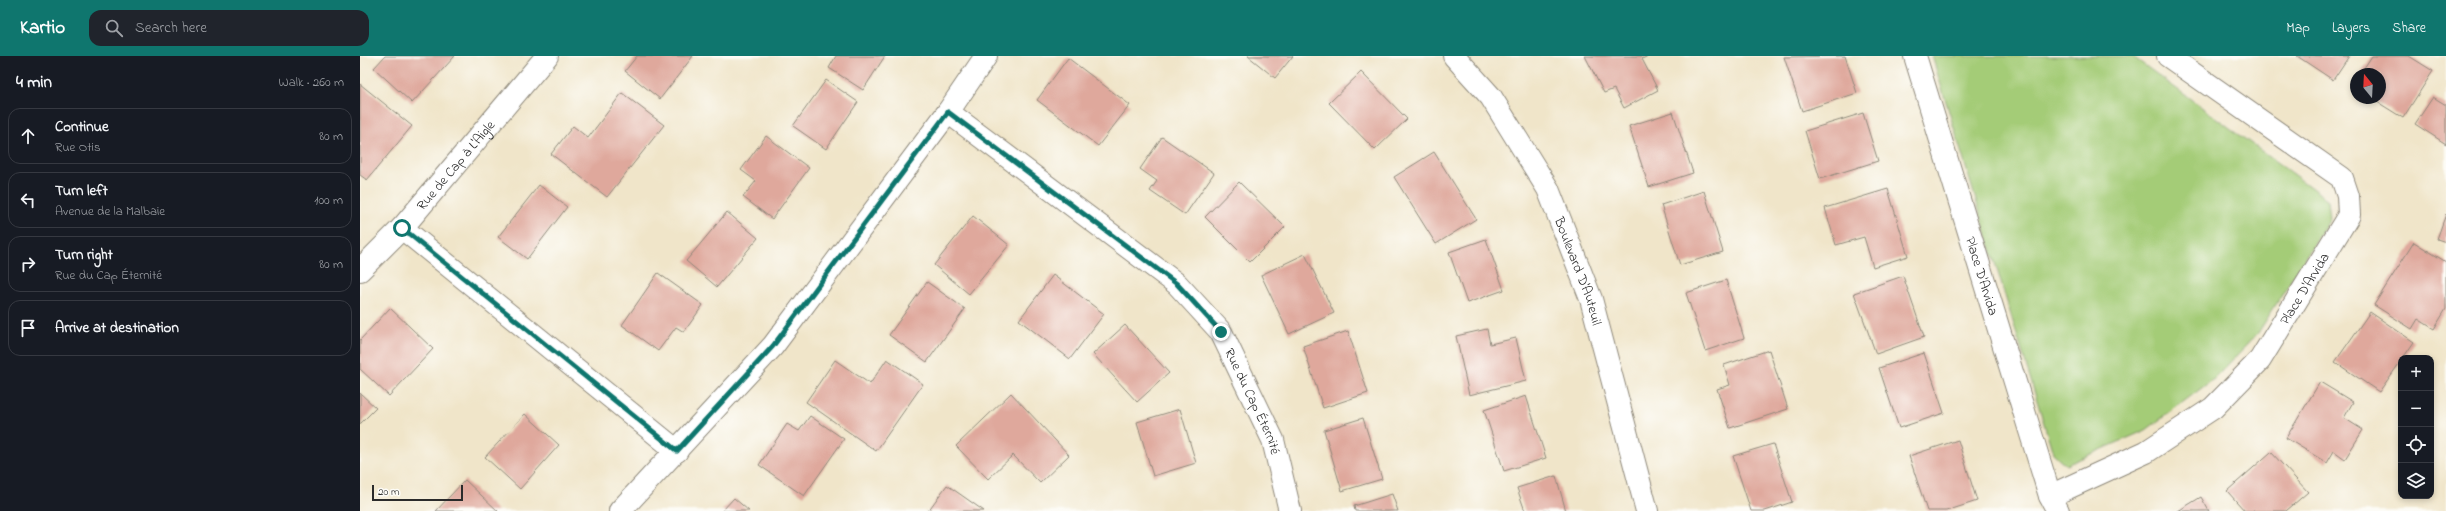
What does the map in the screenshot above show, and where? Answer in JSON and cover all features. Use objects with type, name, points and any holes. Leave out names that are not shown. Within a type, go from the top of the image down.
[{"type":"street","name":"Rue de Cap à L'Aigle","points":[[360,270],[402,228],[547,56]]},
{"type":"street","points":[[620,511],[773,346],[948,112],[986,56]]},
{"type":"street","name":"Boulevard D'Auteuil","points":[[1454,56],[1491,97],[1548,189],[1591,299],[1647,511]]},
{"type":"street","name":"Place D'Arvida","points":[[1915,56],[2054,504],[2146,452],[2213,408],[2260,360],[2349,214],[2348,196],[2342,178],[2168,56]]},
{"type":"street","name":"Rue du Cap Éternité","points":[[948,112],[1177,284],[1221,332],[1273,440],[1290,511]]},
{"type":"street","points":[[402,228],[677,451]]},
{"type":"green space","points":[[1932,56],[2132,56],[2328,200],[2330,219],[2258,333],[2215,378],[2146,430],[2066,465],[2053,453]]},
{"type":"building","points":[[385,56],[455,56],[412,103],[374,68]]},
{"type":"building","points":[[637,56],[693,56],[660,99],[625,71]]},
{"type":"building","points":[[836,56],[885,56],[863,90],[829,68]]},
{"type":"building","points":[[1248,56],[1293,56],[1275,78]]},
{"type":"building","points":[[1585,56],[1648,56],[1642,59],[1658,90],[1624,108],[1614,89],[1604,93]]},
{"type":"building","points":[[1845,56],[1857,93],[1802,111],[1784,57]]},
{"type":"building","points":[[2297,56],[2349,56],[2333,80]]},
{"type":"building","points":[[2372,56],[2409,56],[2433,71],[2403,118],[2381,104],[2386,104],[2386,68],[2364,68]]},
{"type":"building","points":[[1068,58],[1130,105],[1098,146],[1037,100]]},
{"type":"building","points":[[1361,72],[1407,119],[1375,150],[1329,103]]},
{"type":"building","points":[[826,80],[858,102],[826,149],[793,126]]},
{"type":"building","points":[[360,84],[412,126],[367,180],[360,175]]},
{"type":"building","points":[[622,93],[664,125],[607,197],[551,154],[573,126],[588,138]]},
{"type":"building","points":[[2433,97],[2446,105],[2446,144],[2415,124]]},
{"type":"building","points":[[1673,112],[1693,173],[1649,187],[1629,126]]},
{"type":"building","points":[[1863,113],[1878,161],[1820,179],[1805,131]]},
{"type":"building","points":[[766,136],[809,168],[772,219],[743,197],[756,181],[741,170]]},
{"type":"building","points":[[1162,137],[1214,173],[1185,215],[1150,191],[1157,181],[1140,169]]},
{"type":"building","points":[[1434,152],[1476,219],[1436,244],[1394,177]]},
{"type":"building","points":[[1239,182],[1285,227],[1250,262],[1205,217]]},
{"type":"building","points":[[539,185],[567,207],[527,259],[498,237]]},
{"type":"building","points":[[1888,189],[1908,256],[1873,267],[1864,237],[1836,245],[1825,208]]},
{"type":"building","points":[[1704,191],[1723,252],[1680,265],[1661,205]]},
{"type":"building","points":[[727,212],[758,238],[717,287],[686,261]]},
{"type":"building","points":[[2446,214],[2446,242],[2437,239]]},
{"type":"building","points":[[973,216],[1009,245],[969,294],[934,265]]},
{"type":"building","points":[[1486,239],[1504,290],[1467,303],[1449,252]]},
{"type":"building","points":[[2414,242],[2446,262],[2446,309],[2434,329],[2418,319],[2412,329],[2374,305]]},
{"type":"building","points":[[1305,254],[1334,313],[1289,334],[1261,275]]},
{"type":"building","points":[[658,273],[703,305],[684,332],[676,327],[658,351],[622,325]]},
{"type":"building","points":[[1053,275],[1104,314],[1070,359],[1019,320]]},
{"type":"building","points":[[1903,276],[1924,337],[1876,354],[1854,293]]},
{"type":"building","points":[[1726,280],[1744,338],[1705,351],[1686,293]]},
{"type":"building","points":[[927,282],[965,309],[927,362],[889,335]]},
{"type":"building","points":[[390,308],[433,349],[389,396],[360,369],[360,340]]},
{"type":"building","points":[[2370,312],[2414,342],[2405,355],[2398,355],[2398,365],[2379,392],[2335,362]]},
{"type":"building","points":[[1125,325],[1169,373],[1137,402],[1093,354]]},
{"type":"building","points":[[1487,329],[1490,344],[1516,338],[1526,381],[1469,395],[1456,336]]},
{"type":"building","points":[[1348,331],[1368,393],[1323,408],[1303,346]]},
{"type":"building","points":[[1769,350],[1788,409],[1730,428],[1717,389],[1730,385],[1724,365]]},
{"type":"building","points":[[1924,353],[1944,413],[1899,428],[1879,368]]},
{"type":"building","points":[[887,359],[923,384],[876,451],[806,402],[835,360],[870,384]]},
{"type":"building","points":[[2320,382],[2353,402],[2344,418],[2363,430],[2345,459],[2334,451],[2327,463],[2286,438]]},
{"type":"building","points":[[360,393],[376,408],[360,424]]},
{"type":"building","points":[[1011,393],[1069,455],[1040,483],[1013,455],[988,479],[956,446]]},
{"type":"building","points":[[1526,396],[1546,458],[1504,471],[1484,410]]},
{"type":"building","points":[[1180,409],[1196,463],[1153,476],[1137,422]]},
{"type":"building","points":[[525,414],[559,445],[520,489],[485,457]]},
{"type":"building","points":[[810,416],[844,439],[804,496],[759,465],[787,424],[799,431]]},
{"type":"building","points":[[1363,418],[1382,479],[1342,491],[1324,430]]},
{"type":"building","points":[[1958,440],[1977,501],[1946,511],[1927,511],[1909,456]]},
{"type":"building","points":[[1773,444],[1792,502],[1765,511],[1751,511],[1733,456]]},
{"type":"building","points":[[2271,452],[2308,492],[2286,511],[2245,511],[2227,491]]},
{"type":"building","points":[[1556,476],[1566,511],[1525,511],[1517,488]]},
{"type":"building","points":[[465,480],[498,511],[436,511]]},
{"type":"building","points":[[947,485],[984,511],[928,511]]},
{"type":"building","points":[[1392,494],[1398,511],[1355,511],[1354,506]]},
{"type":"building","points":[[2201,497],[2209,511],[2178,511]]},
{"type":"building","points":[[734,498],[749,511],[722,511]]},
{"type":"route","points":[[402,228],[677,451],[773,346],[948,112],[1177,284],[1221,332]]}]
